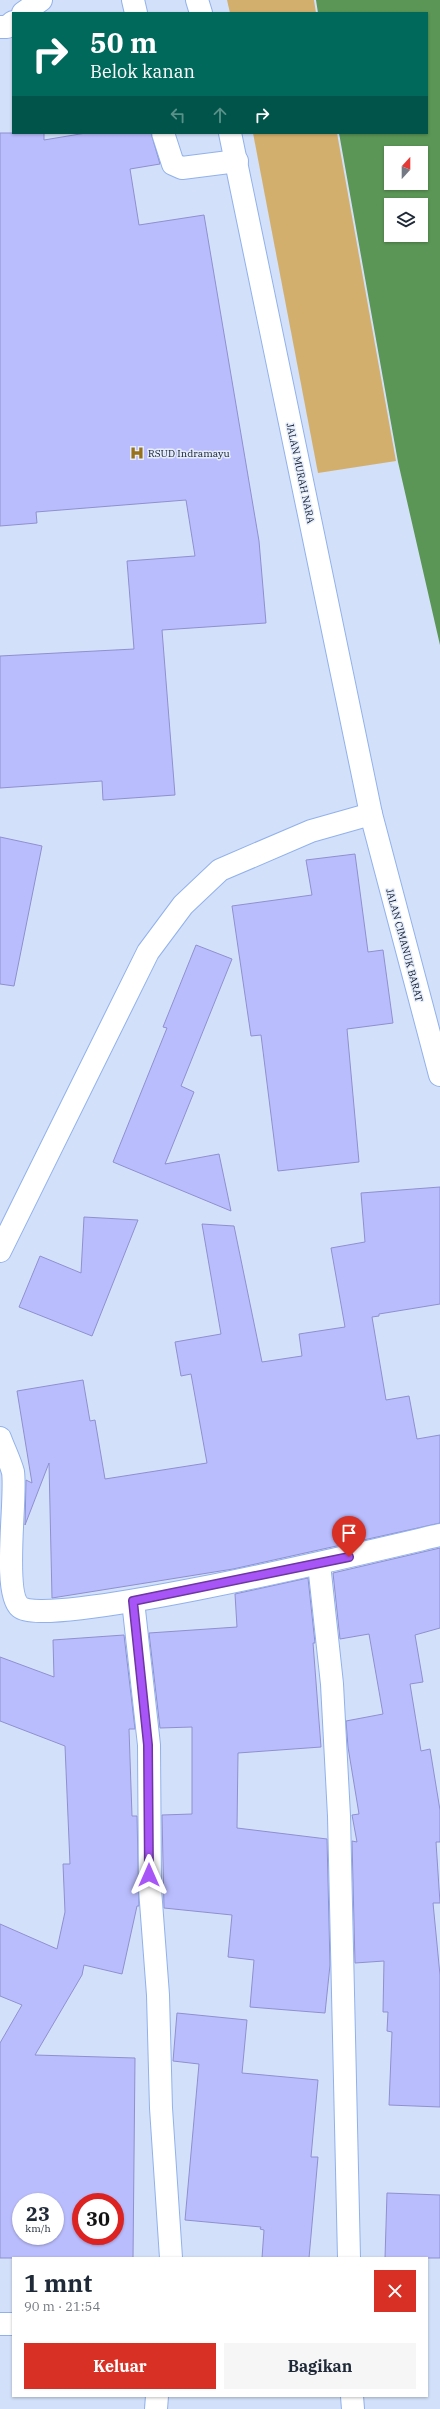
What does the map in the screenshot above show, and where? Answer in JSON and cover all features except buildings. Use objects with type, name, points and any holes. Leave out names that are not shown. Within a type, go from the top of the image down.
[{"type":"street","points":[[24,12],[41,0]]},
{"type":"street","points":[[133,0],[136,12]]},
{"type":"street","points":[[197,0],[201,12]]},
{"type":"street","points":[[0,27],[7,27],[12,23]]},
{"type":"street","points":[[163,134],[173,164],[182,168],[237,161]]},
{"type":"street","name":"JALAN MURAH NARA","points":[[230,134],[371,814]]},
{"type":"street","points":[[0,1251],[148,952],[183,905],[220,870],[311,831],[371,814]]},
{"type":"street","name":"JALAN CIMANUK BARAT","points":[[371,814],[440,1075]]},
{"type":"street","points":[[0,1438],[12,1472],[10,1554],[16,1601],[19,1606],[38,1610],[133,1601],[319,1564],[440,1535]]},
{"type":"street","points":[[319,1564],[332,1684],[339,1816],[349,2257]]},
{"type":"street","points":[[133,1601],[148,1745],[150,1889],[158,1995],[161,2108],[171,2257]]},
{"type":"street","points":[[0,2324],[12,2324]]},
{"type":"street","points":[[156,2409],[157,2397]]},
{"type":"street","points":[[352,2397],[352,2409]]},
{"type":"shaded area","points":[[227,0],[314,0],[316,12],[230,12]]},
{"type":"shaded area","points":[[316,0],[440,0],[440,645],[398,462],[339,134],[428,134],[428,12],[318,12]]},
{"type":"shaded area","points":[[253,134],[337,134],[396,461],[318,473]]},
{"type":"place","name":"RSUD Indramayu","points":[[137,453]]},
{"type":"route","points":[[149,1875],[148,1745],[133,1601],[349,1557]]}]
